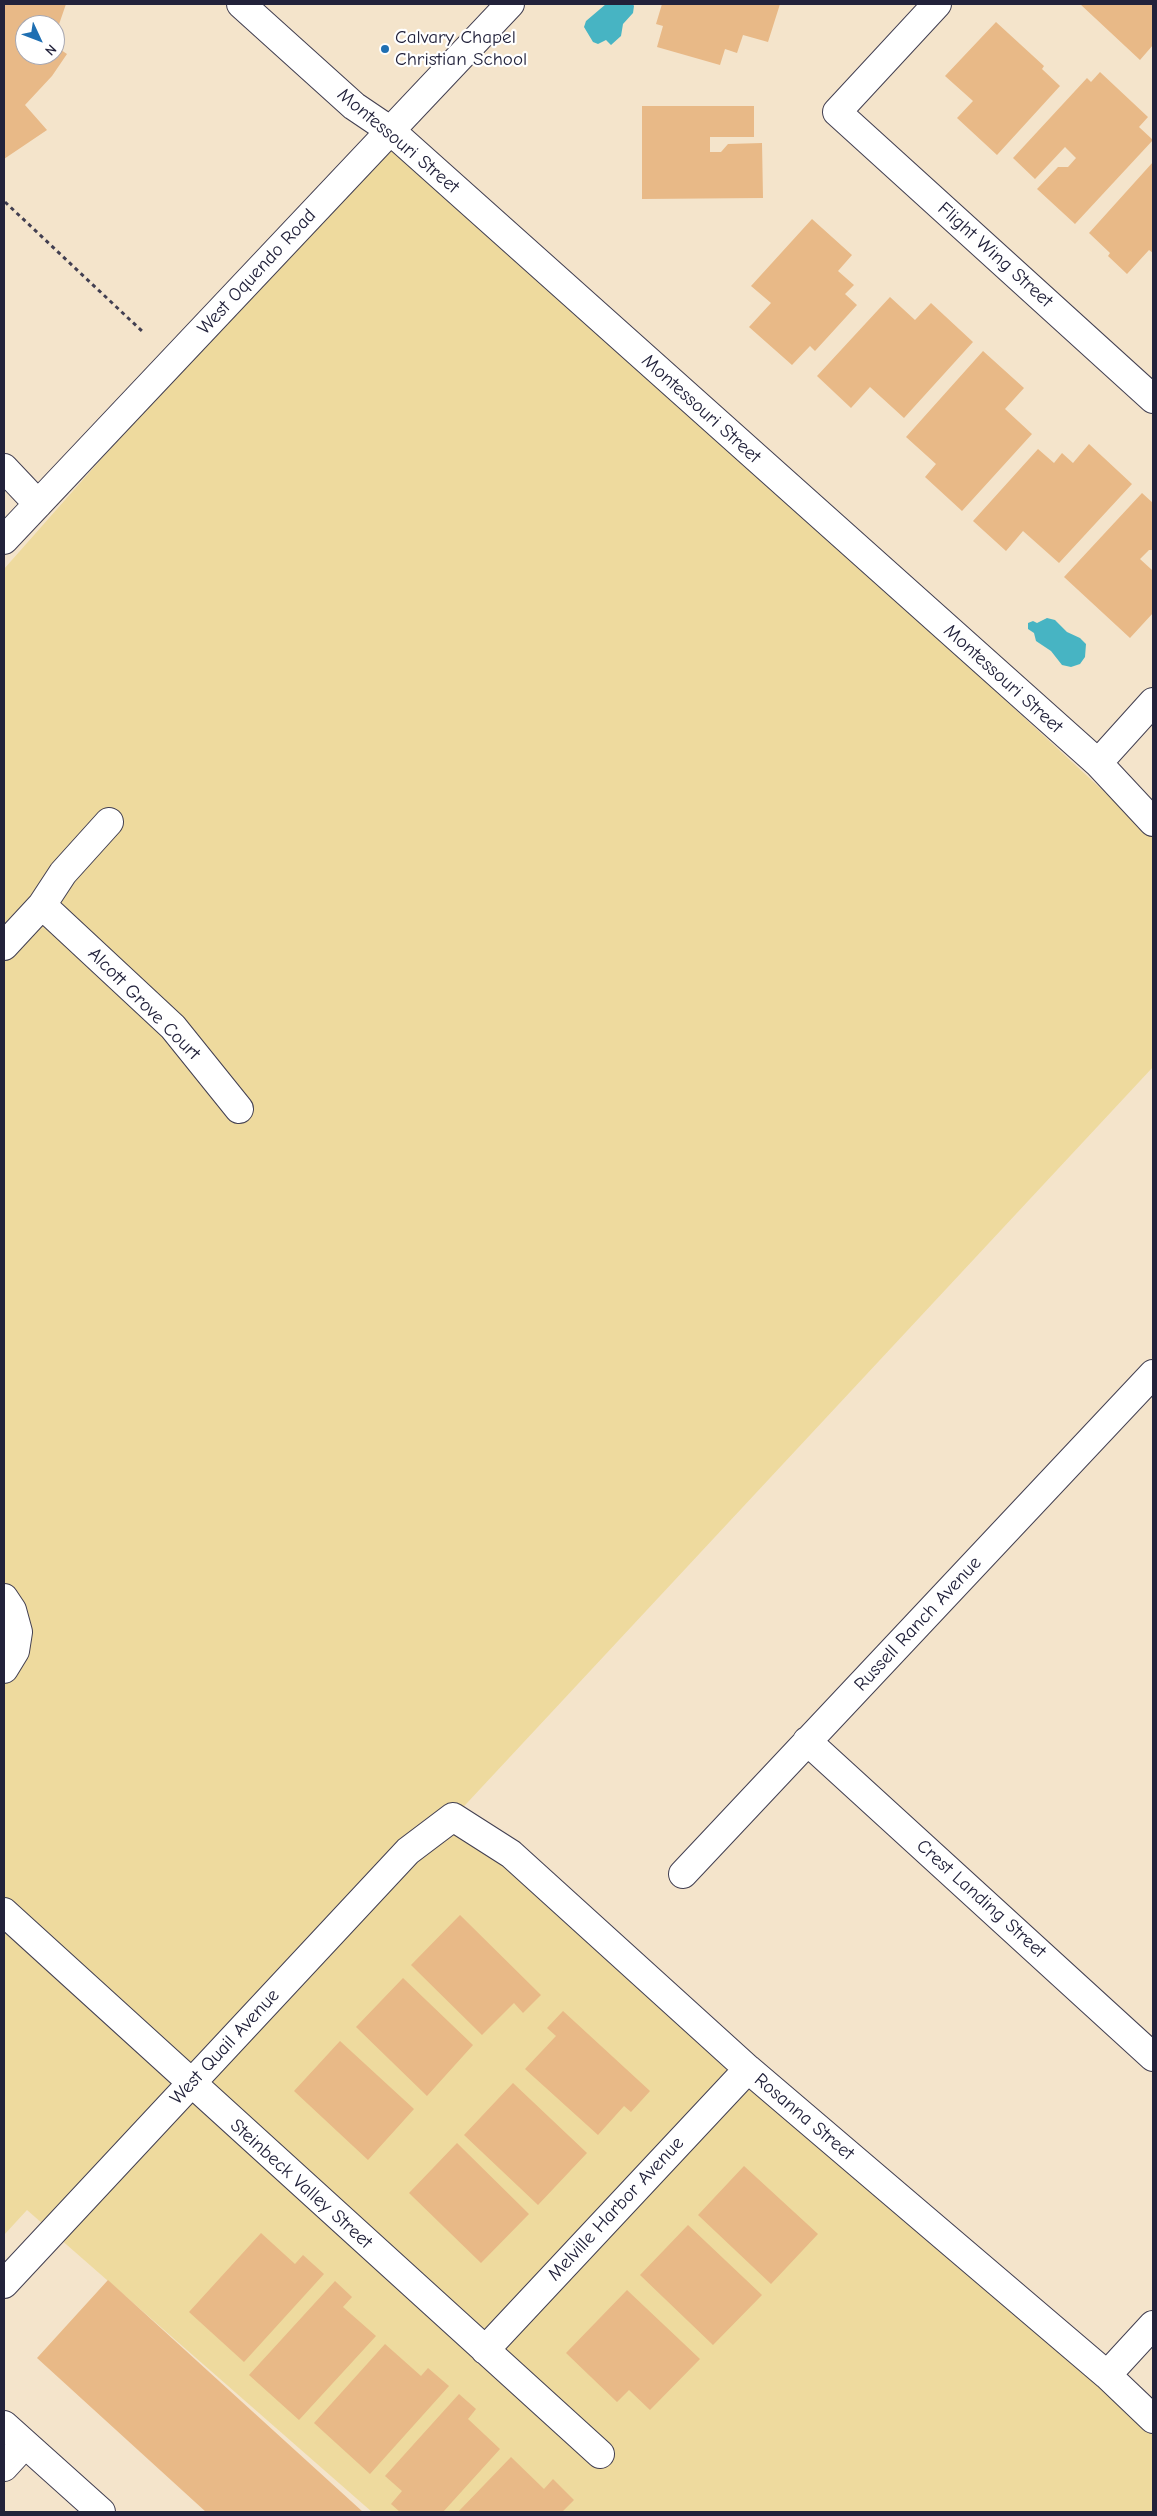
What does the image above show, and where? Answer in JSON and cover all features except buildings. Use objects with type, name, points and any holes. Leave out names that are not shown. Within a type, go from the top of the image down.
[{"type":"street","name":"Montessouri Street","points":[[241,4],[354,106],[391,131],[1098,763],[1153,822]]},
{"type":"street","name":"West Oquendo Road","points":[[4,540],[510,4]]},
{"type":"street","name":"Flight Wing Street","points":[[938,4],[838,112],[1153,398]]},
{"type":"street","points":[[4,468],[38,504]]},
{"type":"street","points":[[1098,763],[1153,702]]},
{"type":"street","points":[[4,946],[42,905],[63,873],[109,822]]},
{"type":"street","name":"Alcott Grove Court","points":[[42,905],[172,1027],[239,1109]]},
{"type":"street","name":"Russell Ranch Avenue","points":[[683,1874],[1153,1374]]},
{"type":"street","points":[[4,1598],[12,1610],[18,1632],[15,1650],[4,1669]]},
{"type":"street","name":"Crest Landing Street","points":[[807,1742],[1153,2057]]},
{"type":"street","name":"Rosanna Street","points":[[453,1817],[511,1854],[748,2069],[1107,2375],[1153,2419]]},
{"type":"street","name":"West Quail Avenue","points":[[4,2284],[408,1851],[453,1817]]},
{"type":"street","name":"Steinbeck Valley Street","points":[[4,1912],[600,2454]]},
{"type":"street","name":"Melville Harbor Avenue","points":[[485,2350],[748,2069]]},
{"type":"street","points":[[1107,2375],[1153,2325]]},
{"type":"street","points":[[4,2425],[101,2512]]},
{"type":"street","points":[[4,2467],[26,2444]]},
{"type":"path","points":[[4,202],[144,333]]},
{"type":"sand","points":[[391,131],[1153,837],[1153,1067],[454,1817],[1153,2415],[1153,2512],[372,2512],[27,2210],[4,2235],[4,569]]},
{"type":"water","points":[[606,4],[633,4],[634,6],[633,13],[623,24],[621,36],[611,45],[606,40],[598,44],[593,42],[584,27],[586,21]]},
{"type":"water","points":[[1047,618],[1055,620],[1067,632],[1080,638],[1086,644],[1085,657],[1080,664],[1071,667],[1062,665],[1051,651],[1036,641],[1034,633],[1028,629],[1028,623],[1033,621],[1037,623]]},
{"type":"place","name":"Calvary Chapel Christian School","points":[[385,49]]}]
